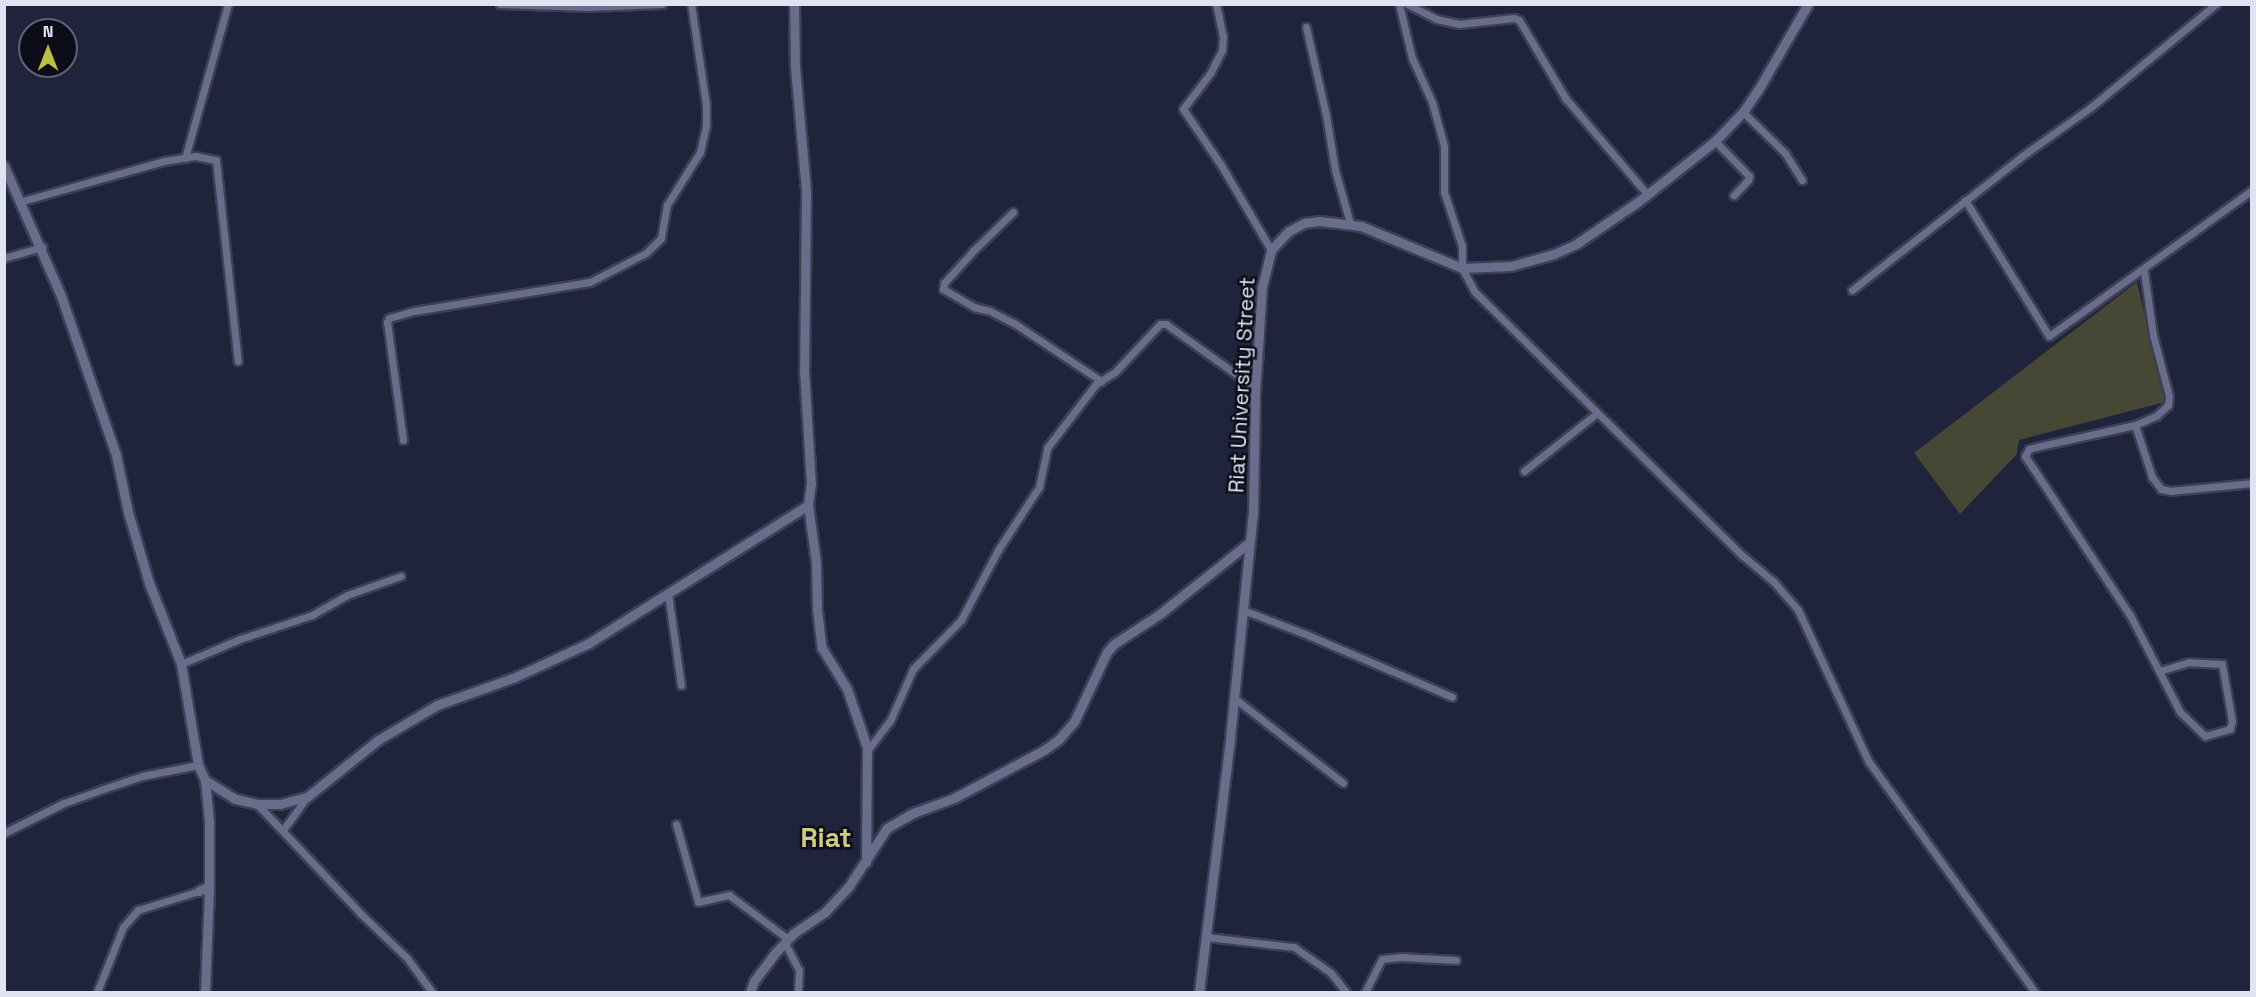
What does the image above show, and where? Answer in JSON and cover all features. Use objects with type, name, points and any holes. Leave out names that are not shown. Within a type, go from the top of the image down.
[{"type":"street","points":[[185,158],[228,4]]},
{"type":"street","points":[[500,4],[588,7],[662,4]]},
{"type":"street","points":[[403,440],[387,322],[389,318],[414,311],[590,282],[646,253],[661,238],[667,205],[700,152],[706,125],[703,82],[691,4]]},
{"type":"street","points":[[794,4],[795,67],[806,191],[803,328],[811,472],[808,505],[822,648],[848,689],[867,751],[866,862]]},
{"type":"street","points":[[1216,4],[1223,36],[1222,50],[1210,72],[1183,109],[1221,165],[1270,250]]},
{"type":"street","points":[[1399,4],[1412,58],[1432,102],[1444,146],[1443,188],[1462,246],[1462,268],[1475,292],[1596,414],[1641,454],[1743,556],[1773,581],[1798,610],[1869,762],[2035,993]]},
{"type":"street","points":[[1407,4],[1436,19],[1458,24],[1514,18],[1519,20],[1566,99],[1647,194]]},
{"type":"street","name":"Riat University Street","points":[[1199,993],[1250,542],[1255,388],[1262,286],[1270,250],[1289,231],[1304,224],[1320,221],[1350,223],[1462,268],[1510,266],[1554,254],[1576,244],[1647,194],[1715,141],[1743,112],[1808,4]]},
{"type":"street","points":[[1852,290],[1965,200],[2091,107],[2216,4]]},
{"type":"street","points":[[1306,27],[1326,114],[1335,170],[1350,223]]},
{"type":"street","points":[[1743,112],[1785,153],[1802,180]]},
{"type":"street","points":[[1715,141],[1749,176],[1734,195]]},
{"type":"street","points":[[19,202],[164,161],[210,157],[216,160],[219,168],[238,361]]},
{"type":"street","points":[[4,166],[42,247],[116,455],[128,512],[149,583],[181,664],[198,765],[205,780],[209,821],[205,993]]},
{"type":"street","points":[[1965,200],[2049,336],[2144,271],[2252,190]]},
{"type":"street","points":[[1012,212],[966,259],[944,284],[944,289],[974,307],[1014,323],[1101,381]]},
{"type":"street","points":[[4,258],[42,247]]},
{"type":"street","points":[[2144,271],[2153,334],[2169,400],[2156,416],[2134,425],[2036,447],[2029,449],[2025,456],[2130,615],[2175,705],[2201,735],[2209,737],[2232,727],[2222,664],[2189,662],[2160,671]]},
{"type":"street","points":[[867,751],[890,721],[913,669],[961,620],[998,550],[1039,487],[1047,448],[1101,381],[1115,372],[1163,323],[1255,388]]},
{"type":"street","points":[[1524,471],[1596,414]]},
{"type":"street","points":[[2134,425],[2152,477],[2161,489],[2171,491],[2252,483]]},
{"type":"street","points":[[283,830],[307,797],[378,740],[437,705],[564,657],[808,505]]},
{"type":"street","points":[[750,993],[758,974],[786,941],[838,899],[866,862],[887,828],[913,813],[954,798],[1044,750],[1059,739],[1074,722],[1107,652],[1114,644],[1161,613],[1250,542]]},
{"type":"street","points":[[181,664],[240,639],[312,615],[347,595],[401,576]]},
{"type":"street","points":[[668,593],[681,685]]},
{"type":"street","points":[[1243,610],[1303,633],[1452,697]]},
{"type":"street","points":[[1234,698],[1343,783]]},
{"type":"street","points":[[4,833],[64,803],[103,789],[142,776],[198,765]]},
{"type":"street","points":[[205,780],[236,799],[257,804],[294,802],[307,797]]},
{"type":"street","points":[[257,804],[361,914],[407,958],[432,993]]},
{"type":"street","points":[[676,824],[698,902],[729,895],[786,941],[799,970],[798,993]]},
{"type":"street","points":[[97,993],[119,934],[138,910],[209,886]]},
{"type":"street","points":[[1207,937],[1294,947],[1331,973],[1346,993]]},
{"type":"street","points":[[1365,993],[1382,959],[1400,957],[1456,960]]},
{"type":"green space","points":[[2137,282],[2165,402],[2019,440],[2017,454],[1960,514],[1914,453]]},
{"type":"district","name":"Riat","points":[[826,838]]}]
